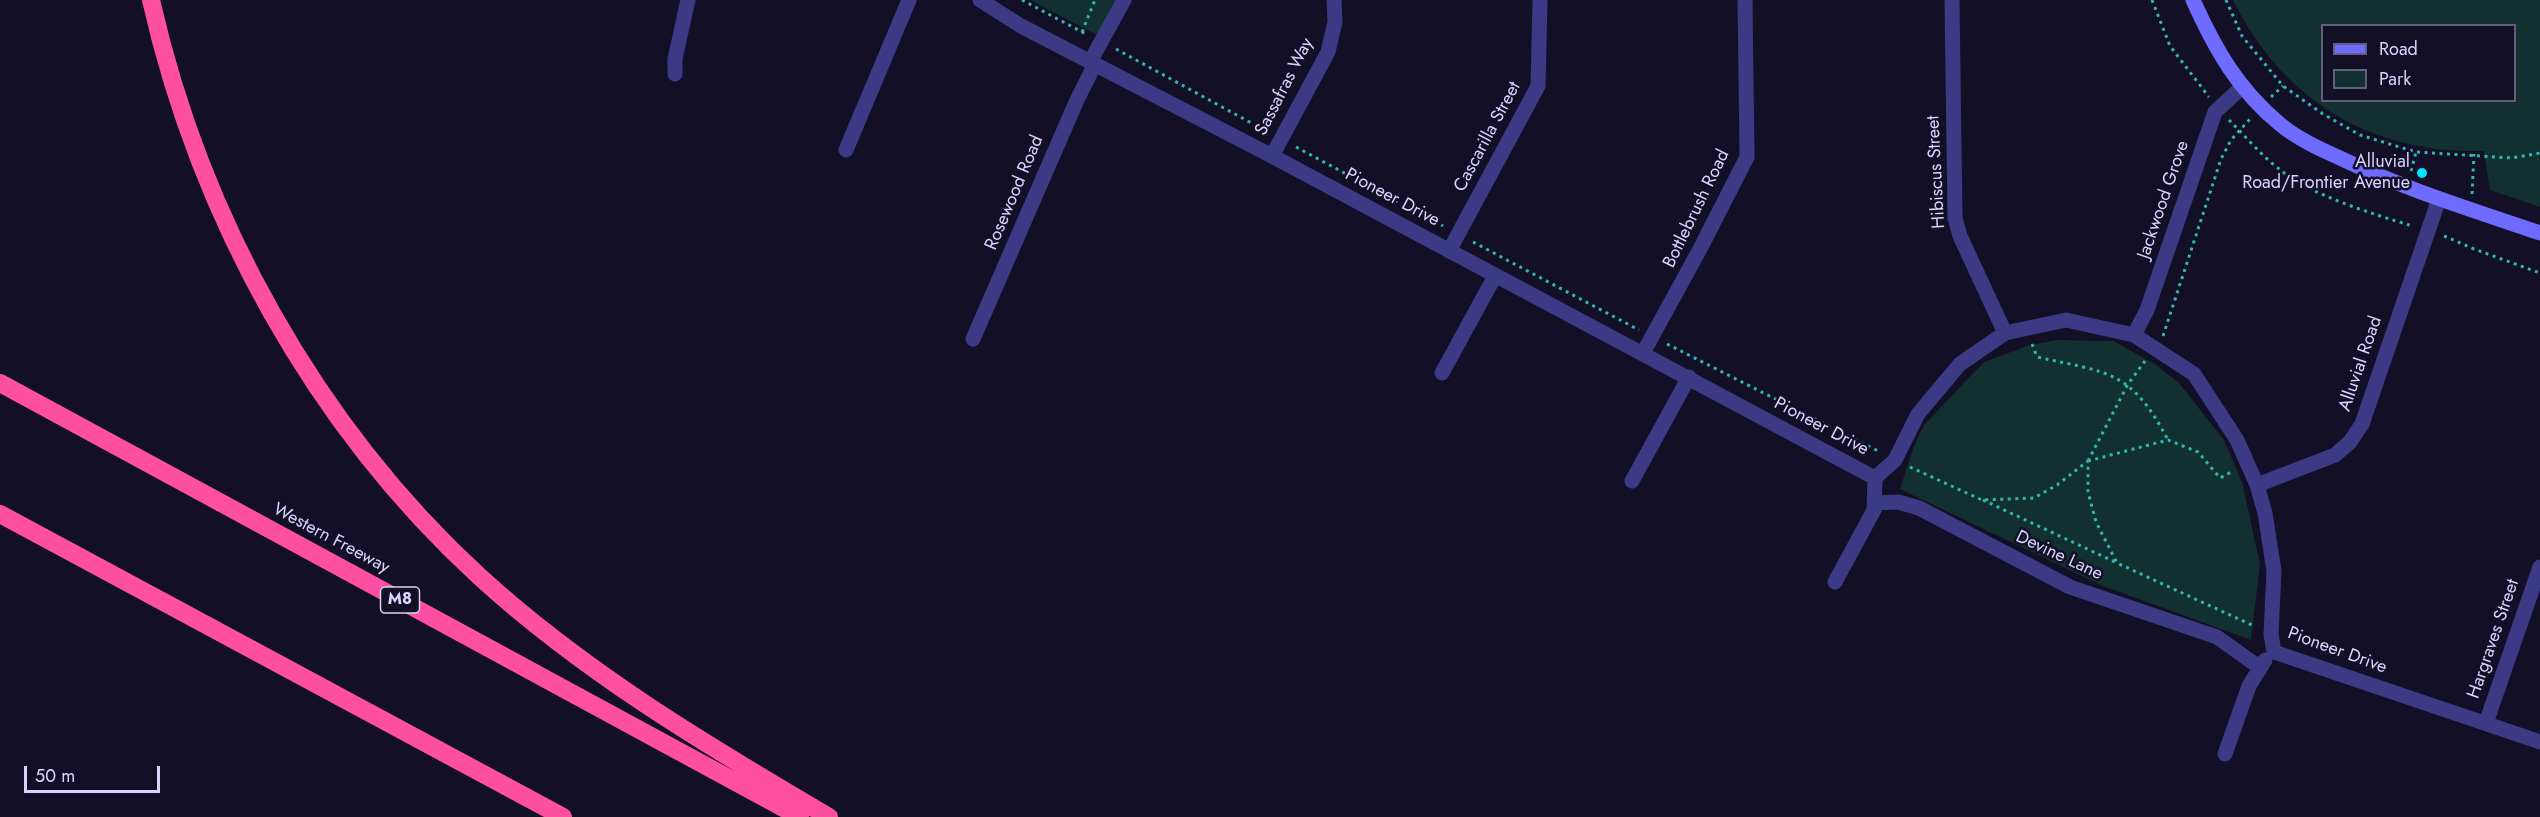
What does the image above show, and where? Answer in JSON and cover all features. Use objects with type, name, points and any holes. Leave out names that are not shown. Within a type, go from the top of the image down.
[{"type":"highway","points":[[151,0],[191,139],[253,279],[283,333],[339,417],[370,457],[442,541],[482,579],[567,649],[635,697],[829,817]]},
{"type":"highway","name":"Western Freeway","points":[[0,383],[800,817]]},
{"type":"highway","points":[[0,514],[563,817]]},
{"type":"street","points":[[675,74],[675,59],[688,0]]},
{"type":"street","points":[[846,150],[909,0]]},
{"type":"street","name":"Pioneer Drive","points":[[980,0],[1021,26],[1272,156],[1875,478],[1895,460],[1918,414],[1960,364],[2005,333],[2066,320],[2134,335],[2194,374],[2237,440],[2248,464],[2265,513],[2274,571],[2271,634],[2274,652],[2540,742]]},
{"type":"street","name":"Rosewood Road","points":[[973,339],[1092,63],[1124,0]]},
{"type":"street","name":"Sassafras Way","points":[[1272,156],[1328,52],[1335,22],[1334,0]]},
{"type":"street","name":"Cascarilla Street","points":[[1449,251],[1538,86],[1540,0]]},
{"type":"street","name":"Bottlebrush Road","points":[[1643,353],[1747,157],[1745,0]]},
{"type":"street","name":"Hibiscus Street","points":[[1952,0],[1955,218],[1960,236],[2005,333]]},
{"type":"street","points":[[2193,0],[2217,53],[2242,87],[2282,126],[2322,150],[2383,177],[2439,199],[2540,233]]},
{"type":"street","name":"Jackwood Grove","points":[[2134,335],[2146,310],[2215,112],[2242,87]]},
{"type":"street","name":"Alluvial Road","points":[[2257,485],[2335,455],[2350,442],[2362,424],[2439,199]]},
{"type":"street","points":[[1442,373],[1495,276]]},
{"type":"street","points":[[1632,481],[1689,377]]},
{"type":"street","points":[[1835,582],[1874,510],[1875,478]]},
{"type":"street","name":"Devine Lane","points":[[1874,502],[1898,502],[1919,508],[2070,587],[2217,637],[2259,667]]},
{"type":"street","name":"Hargraves Street","points":[[2486,723],[2540,567]]},
{"type":"street","points":[[2225,754],[2249,686],[2259,667],[2274,652]]},
{"type":"path","points":[[1070,51],[1082,32],[1095,0]]},
{"type":"path","points":[[2226,0],[2242,36],[2283,86],[2323,114],[2360,135],[2416,152],[2512,158],[2540,153]]},
{"type":"path","points":[[2248,464],[2220,478],[2198,452],[2168,440],[2088,461],[2128,384],[2165,333],[2221,159],[2230,140],[2283,86]]},
{"type":"path","points":[[2468,208],[2473,190],[2474,154]]},
{"type":"path","points":[[2027,328],[2037,357],[2103,372],[2128,384],[2152,410],[2168,440]]},
{"type":"path","points":[[1982,500],[2117,563]]},
{"type":"green space","points":[[1030,0],[1116,0],[1097,35]]},
{"type":"green space","points":[[2233,0],[2540,0],[2540,207],[2490,190],[2484,151],[2443,150],[2404,143],[2368,131],[2335,115],[2305,93],[2277,67],[2254,36]]},
{"type":"green space","points":[[2056,340],[2113,341],[2155,364],[2179,383],[2224,440],[2242,482],[2260,564],[2251,640],[2103,586],[1900,489],[1913,449],[1924,425],[1984,362],[2027,346]]},
{"type":"place","name":"Alluvial Road/Frontier Avenue","points":[[2422,173]]}]
